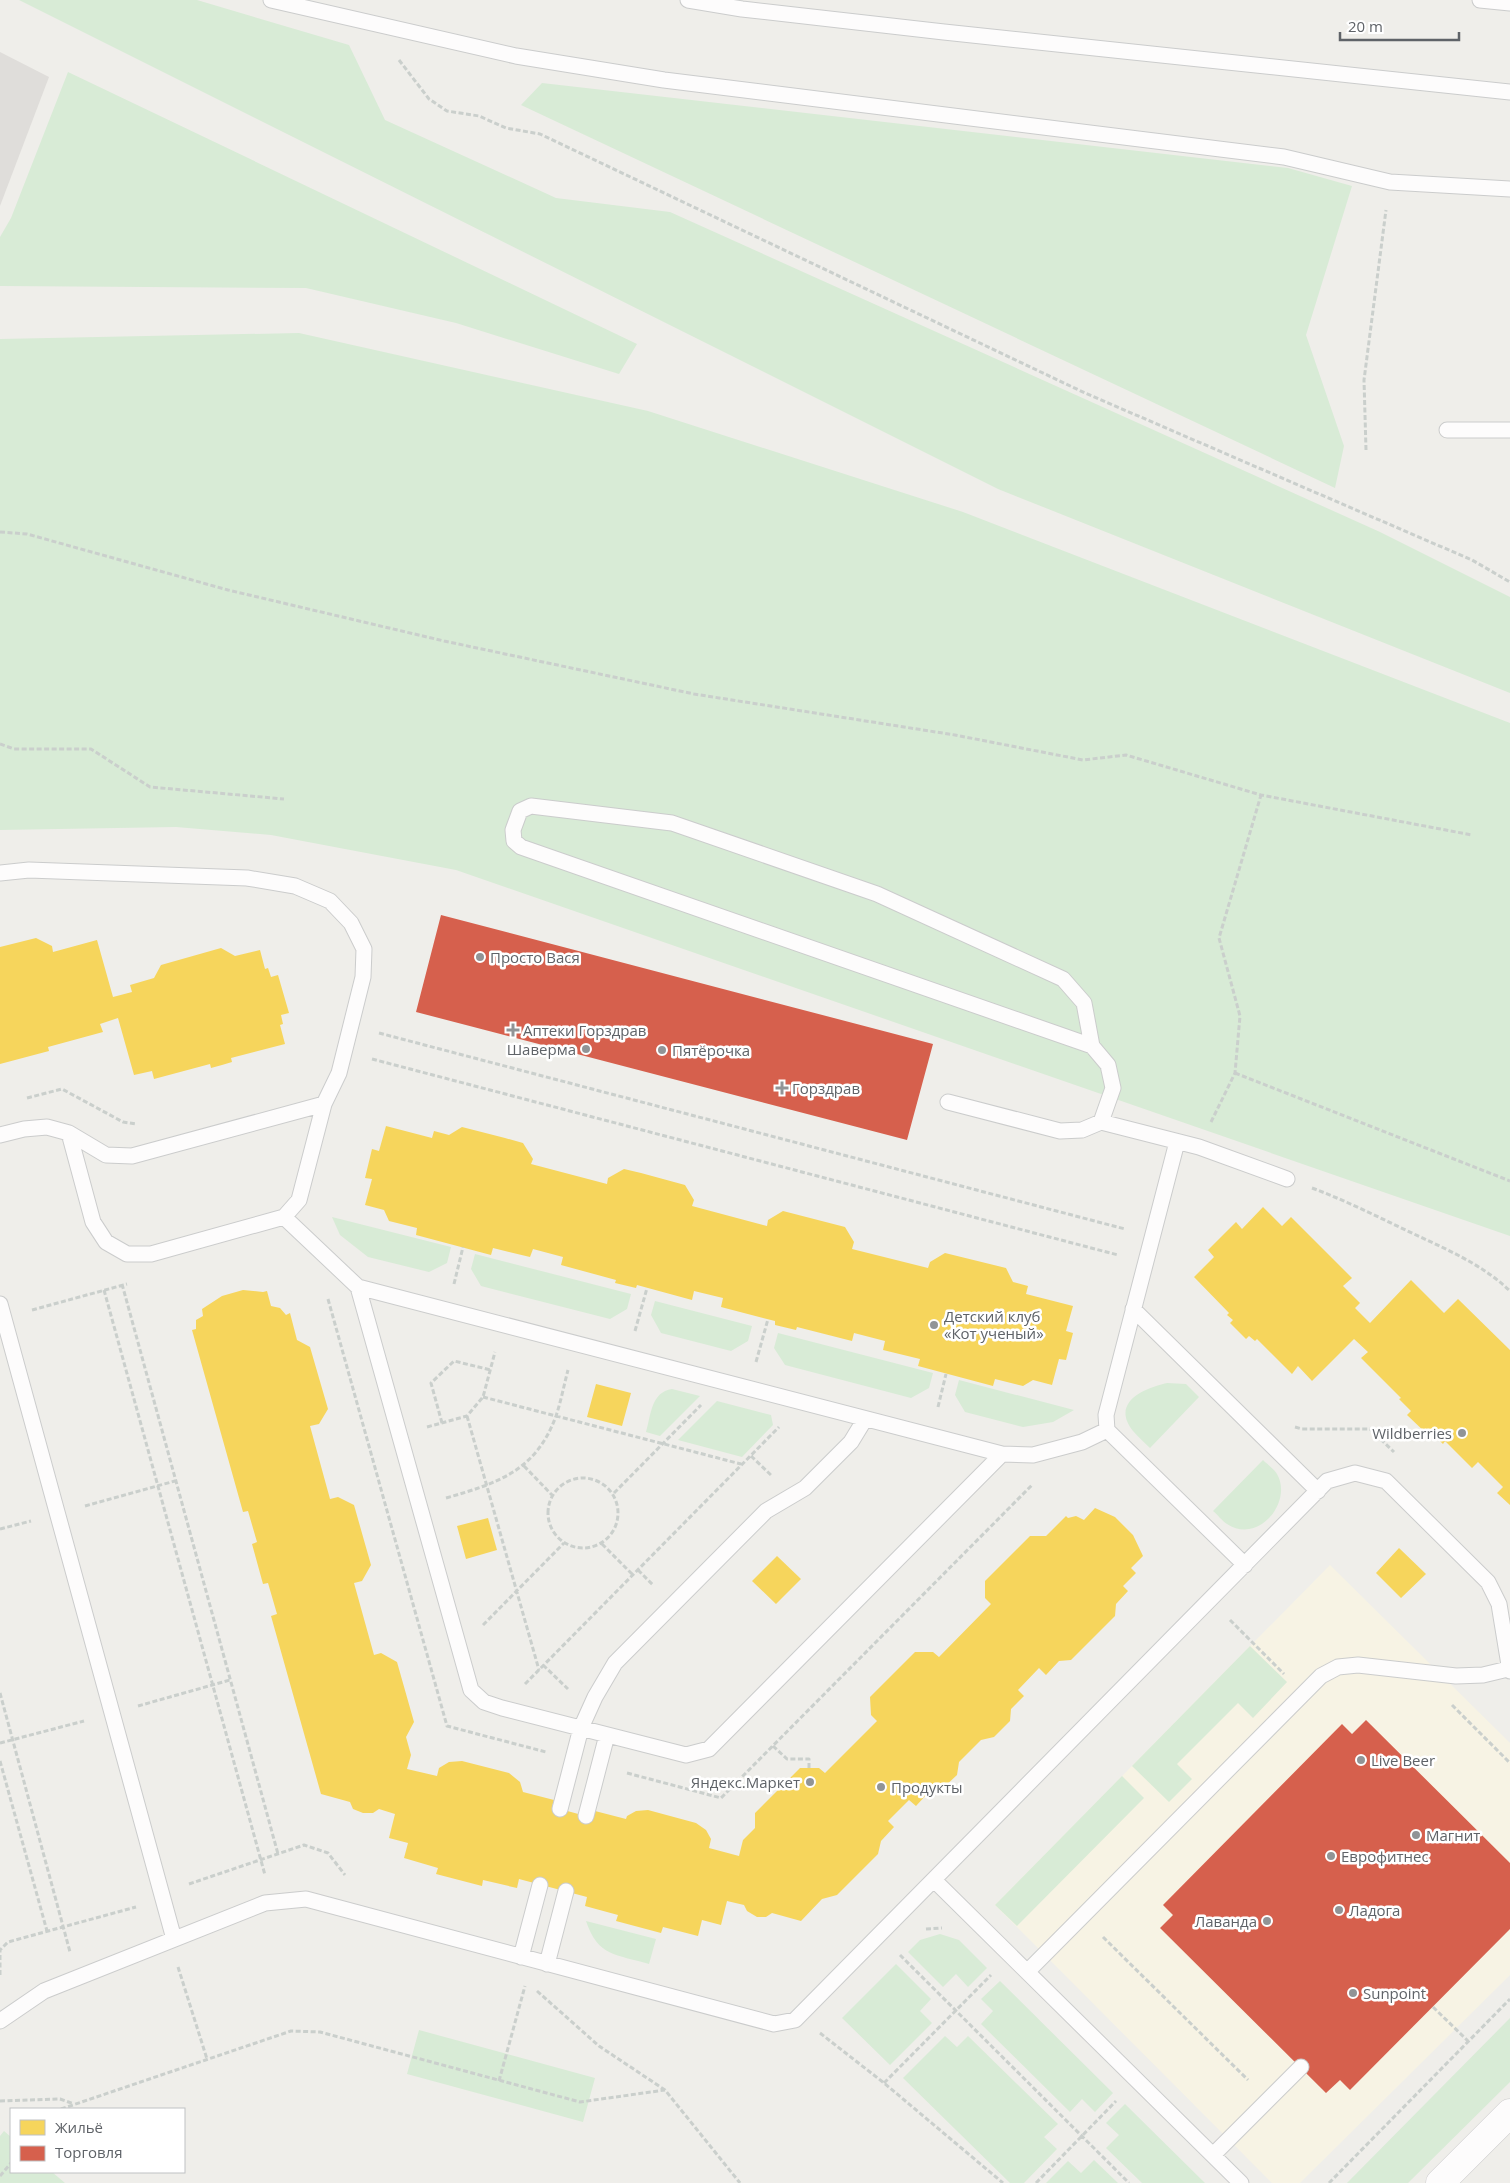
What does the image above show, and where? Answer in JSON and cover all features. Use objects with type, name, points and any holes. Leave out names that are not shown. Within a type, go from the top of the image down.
[{"type":"street","points":[[1440,2183],[1510,2113]]},
{"type":"lane","points":[[271,0],[516,56],[664,80],[1284,157],[1390,182],[1510,189]]},
{"type":"lane","points":[[688,0],[742,9],[944,32],[1510,92]]},
{"type":"lane","points":[[1480,0],[1510,3]]},
{"type":"lane","points":[[1447,430],[1510,430]]},
{"type":"lane","points":[[1092,1046],[521,846],[514,841],[513,830],[520,811],[530,806],[672,823],[877,894],[1063,980],[1084,1003],[1092,1046],[1108,1065],[1113,1088],[1101,1122]]},
{"type":"lane","points":[[0,873],[29,870],[247,878],[295,886],[330,901],[351,923],[364,949],[363,978],[339,1073],[324,1104],[299,1200],[284,1217],[151,1254],[127,1254],[106,1242],[93,1222],[68,1133]]},
{"type":"lane","points":[[948,1102],[1060,1131],[1082,1130],[1101,1122],[1199,1147],[1287,1179]]},
{"type":"lane","points":[[0,1135],[24,1129],[47,1127],[68,1133],[106,1155],[132,1156],[324,1104]]},
{"type":"lane","points":[[1177,1142],[1106,1415],[1107,1430],[1245,1565]]},
{"type":"lane","points":[[284,1217],[358,1287],[865,1419],[1002,1454],[1033,1455],[1082,1442],[1107,1430]]},
{"type":"lane","points":[[358,1287],[471,1690],[484,1702],[502,1708],[686,1755],[709,1749],[1002,1454]]},
{"type":"lane","points":[[0,1304],[174,1939]]},
{"type":"lane","points":[[1133,1309],[1318,1491]]},
{"type":"lane","points":[[560,1810],[581,1728],[595,1697],[615,1663],[766,1511],[805,1488],[851,1442],[865,1419]]},
{"type":"lane","points":[[0,2021],[44,1991],[174,1939],[265,1903],[306,1899],[774,2024],[795,2020],[1327,1481],[1355,1474],[1386,1481],[1488,1582],[1499,1604],[1509,1670],[1456,1676],[1358,1665],[1338,1667],[1321,1676],[1027,1972]]},
{"type":"lane","points":[[586,1816],[607,1735]]},
{"type":"lane","points":[[934,1880],[1241,2183]]},
{"type":"lane","points":[[521,1957],[540,1885]]},
{"type":"lane","points":[[547,1964],[566,1892]]},
{"type":"lane","points":[[1213,2155],[1300,2067]]},
{"type":"path","points":[[375,24],[407,73],[429,99],[447,111],[479,116],[506,128],[540,134],[1085,393],[1472,560],[1510,582]]},
{"type":"path","points":[[1366,450],[1364,380],[1390,182]]},
{"type":"path","points":[[0,532],[27,534],[228,590],[444,641],[694,694],[946,734],[1084,760],[1126,755],[1261,795],[1472,835]]},
{"type":"path","points":[[0,744],[14,749],[91,749],[150,787],[284,799]]},
{"type":"path","points":[[1199,1147],[1235,1073],[1240,1016],[1219,938],[1261,795]]},
{"type":"path","points":[[351,1026],[1152,1236]]},
{"type":"path","points":[[345,1052],[1146,1262]]},
{"type":"path","points":[[1235,1073],[1510,1181]]},
{"type":"path","points":[[18,1100],[62,1089],[123,1122],[138,1124]]},
{"type":"path","points":[[1287,1179],[1343,1200],[1466,1259],[1498,1280],[1510,1291]]},
{"type":"path","points":[[454,1284],[464,1247]]},
{"type":"path","points":[[127,1254],[122,1286],[278,1854]]},
{"type":"path","points":[[635,1331],[647,1288]]},
{"type":"path","points":[[104,1290],[267,1881]]},
{"type":"path","points":[[326,1292],[447,1726],[573,1759]]},
{"type":"path","points":[[756,1363],[768,1319]]},
{"type":"path","points":[[399,1434],[468,1416],[483,1398],[503,1324]]},
{"type":"path","points":[[419,1505],[487,1486],[524,1466],[544,1442],[556,1416],[575,1343]]},
{"type":"path","points":[[442,1423],[431,1383],[454,1361],[491,1370]]},
{"type":"path","points":[[937,1410],[946,1374]]},
{"type":"path","points":[[614,1493],[724,1382]]},
{"type":"path","points":[[483,1398],[742,1464]]},
{"type":"path","points":[[502,1708],[803,1402]]},
{"type":"path","points":[[468,1416],[538,1670]]},
{"type":"path","points":[[1286,1425],[1302,1429],[1370,1428],[1398,1456]]},
{"type":"path","points":[[599,1766],[721,1798],[1035,1482],[1058,1448]]},
{"type":"path","points":[[524,1466],[552,1495]]},
{"type":"path","points":[[582,1477],[600,1481],[614,1493],[619,1511],[615,1530],[602,1544],[583,1549],[564,1543],[552,1530],[549,1521],[547,1512],[552,1495],[565,1482],[582,1477]]},
{"type":"path","points":[[0,1529],[175,1481]]},
{"type":"path","points":[[460,1649],[564,1543]]},
{"type":"path","points":[[602,1544],[633,1575]]},
{"type":"path","points":[[0,1693],[72,1957]]},
{"type":"path","points":[[773,1746],[787,1759],[809,1759],[809,1768]]},
{"type":"path","points":[[0,1761],[47,1931]]},
{"type":"path","points":[[0,1975],[0,1950],[8,1942],[64,1927],[162,1896],[304,1845],[328,1853],[345,1875]]},
{"type":"path","points":[[1082,1916],[1268,2100]]},
{"type":"path","points":[[896,1951],[1129,2183]]},
{"type":"path","points":[[177,1964],[207,2060]]},
{"type":"path","points":[[884,2083],[996,1970]]},
{"type":"path","points":[[499,2081],[526,1982],[599,2046],[665,2090],[740,2183]]},
{"type":"path","points":[[1329,2183],[1510,1999]]},
{"type":"path","points":[[1433,2006],[1468,2041]]},
{"type":"path","points":[[817,2030],[1004,2183]]},
{"type":"path","points":[[64,2108],[291,2031],[320,2032],[580,2102],[665,2090]]},
{"type":"path","points":[[1036,2183],[1123,2094]]},
{"type":"path","points":[[0,2101],[60,2099],[75,2104]]},
{"type":"path","points":[[0,2176],[10,2163]]},
{"type":"shaded area","points":[[0,52],[49,77],[0,206]]},
{"type":"shaded area","points":[[1330,1565],[1510,1743],[1510,1975],[1300,2183],[1272,2183],[995,1905]]},
{"type":"green space","points":[[19,0],[197,0],[349,45],[385,120],[556,198],[670,212],[1380,532],[1510,597],[1510,693],[998,489]]},
{"type":"green space","points":[[68,72],[637,344],[619,374],[456,323],[306,288],[0,286],[0,237],[11,218]]},
{"type":"green space","points":[[542,83],[1288,168],[1352,186],[1306,335],[1344,446],[1335,488],[521,105]]},
{"type":"green space","points":[[299,333],[648,411],[963,512],[1510,723],[1510,1236],[456,870],[271,835],[176,827],[0,830],[0,339]]},
{"type":"green space","points":[[332,1217],[451,1247],[447,1263],[429,1272],[368,1257],[340,1235]]},
{"type":"green space","points":[[475,1254],[631,1294],[627,1309],[610,1319],[481,1286],[471,1269]]},
{"type":"green space","points":[[655,1301],[752,1326],[748,1341],[731,1351],[661,1333],[651,1315]]},
{"type":"green space","points":[[778,1333],[933,1373],[929,1388],[911,1398],[785,1365],[774,1348]]},
{"type":"green space","points":[[959,1380],[1074,1410],[1053,1422],[1023,1427],[965,1412],[955,1395]]},
{"type":"green space","points":[[1167,1383],[1186,1384],[1199,1397],[1150,1448],[1133,1431],[1127,1421],[1126,1412],[1128,1404],[1141,1393]]},
{"type":"green space","points":[[672,1389],[700,1396],[660,1436],[646,1432],[656,1399],[665,1391]]},
{"type":"green space","points":[[717,1401],[771,1415],[773,1425],[742,1457],[678,1440]]},
{"type":"green space","points":[[1263,1460],[1276,1472],[1281,1485],[1277,1507],[1261,1525],[1251,1529],[1239,1529],[1227,1524],[1213,1511]]},
{"type":"green space","points":[[1250,1646],[1287,1682],[1253,1718],[1238,1703],[1177,1764],[1192,1779],[1169,1802],[1132,1766]]},
{"type":"green space","points":[[1122,1776],[1144,1798],[1017,1926],[995,1905]]},
{"type":"green space","points":[[586,1921],[656,1939],[649,1964],[618,1955],[603,1948],[596,1941]]},
{"type":"green space","points":[[940,1934],[959,1940],[987,1968],[968,1987],[956,1974],[943,1987],[908,1952],[920,1940]]},
{"type":"green space","points":[[896,1964],[931,1999],[920,2011],[932,2023],[890,2065],[842,2018]]},
{"type":"green space","points":[[1000,1981],[1113,2093],[1095,2112],[1082,2099],[1070,2112],[981,2024],[993,2011],[981,1999]]},
{"type":"green space","points":[[1510,2018],[1510,2082],[1408,2183],[1347,2183]]},
{"type":"green space","points":[[419,2030],[595,2078],[583,2122],[407,2074]]},
{"type":"green space","points":[[945,2036],[957,2047],[968,2036],[1058,2124],[1044,2137],[1057,2149],[1024,2183],[1010,2183],[903,2078]]},
{"type":"green space","points":[[1125,2104],[1205,2183],[1142,2183],[1106,2148],[1119,2135],[1106,2123]]},
{"type":"green space","points":[[4,2131],[10,2136],[10,2173],[53,2173],[65,2183],[0,2183],[0,2136]]},
{"type":"green space","points":[[1094,2160],[1118,2183],[1046,2183],[1068,2161],[1081,2173]]},
{"type":"building: Жильё","points":[[36,938],[52,946],[53,952],[97,940],[113,997],[132,992],[130,985],[154,978],[161,965],[221,948],[235,956],[260,950],[265,969],[268,968],[271,977],[278,975],[289,1013],[281,1015],[283,1024],[280,1025],[285,1044],[231,1058],[232,1062],[211,1068],[210,1064],[154,1079],[152,1071],[134,1075],[118,1018],[100,1024],[103,1032],[48,1047],[49,1051],[0,1064],[0,947]]},
{"type":"building: Жильё","points":[[386,1126],[432,1138],[434,1131],[449,1135],[462,1127],[505,1138],[523,1143],[533,1159],[531,1164],[607,1184],[608,1178],[624,1169],[641,1173],[685,1185],[694,1200],[692,1206],[767,1226],[768,1220],[783,1211],[845,1227],[854,1242],[852,1249],[928,1268],[930,1262],[945,1253],[1006,1268],[1013,1282],[1028,1286],[1026,1294],[1073,1306],[1066,1331],[1073,1333],[1066,1360],[1059,1359],[1052,1385],[1033,1380],[1023,1386],[995,1379],[993,1386],[918,1366],[920,1359],[883,1350],[885,1341],[854,1333],[852,1341],[797,1327],[796,1330],[775,1325],[775,1321],[721,1307],[723,1298],[694,1291],[692,1300],[637,1285],[636,1288],[615,1283],[616,1280],[561,1265],[563,1257],[533,1249],[530,1257],[493,1248],[491,1255],[416,1235],[417,1228],[389,1221],[384,1210],[365,1205],[372,1179],[365,1178],[372,1149],[379,1151]]},
{"type":"building: Жильё","points":[[1263,1207],[1282,1226],[1291,1217],[1352,1278],[1343,1286],[1360,1303],[1355,1308],[1370,1323],[1411,1280],[1444,1313],[1458,1299],[1510,1350],[1510,1505],[1497,1493],[1503,1487],[1478,1462],[1472,1468],[1445,1441],[1443,1444],[1432,1433],[1429,1436],[1407,1415],[1411,1411],[1399,1399],[1401,1398],[1361,1358],[1368,1352],[1354,1339],[1312,1381],[1298,1366],[1292,1374],[1257,1339],[1255,1341],[1249,1336],[1246,1339],[1230,1323],[1233,1320],[1227,1315],[1229,1313],[1194,1277],[1214,1257],[1208,1250],[1236,1222],[1242,1229]]},
{"type":"building: Жильё","points":[[243,1290],[267,1291],[271,1306],[280,1308],[286,1315],[290,1313],[297,1340],[310,1347],[328,1409],[319,1424],[310,1426],[330,1499],[338,1497],[354,1505],[371,1565],[362,1581],[354,1583],[374,1655],[381,1653],[397,1662],[414,1722],[406,1737],[411,1755],[407,1769],[437,1776],[439,1768],[449,1762],[462,1761],[509,1773],[520,1782],[523,1792],[554,1800],[552,1807],[593,1818],[595,1811],[626,1819],[627,1816],[636,1811],[648,1810],[696,1823],[706,1830],[711,1839],[709,1848],[739,1856],[743,1840],[755,1828],[755,1813],[800,1768],[819,1768],[825,1773],[877,1721],[871,1715],[870,1697],[915,1652],[933,1652],[939,1657],[991,1604],[985,1598],[985,1581],[1030,1536],[1046,1536],[1066,1516],[1068,1518],[1076,1516],[1084,1520],[1095,1508],[1115,1517],[1133,1535],[1143,1556],[1131,1568],[1136,1573],[1123,1586],[1128,1591],[1116,1604],[1115,1616],[1071,1660],[1059,1661],[1046,1675],[1039,1668],[1018,1690],[1024,1696],[1011,1709],[1010,1721],[994,1737],[981,1740],[959,1762],[957,1775],[941,1790],[928,1793],[916,1806],[909,1800],[888,1821],[894,1827],[881,1841],[878,1854],[837,1895],[822,1899],[801,1921],[772,1913],[766,1917],[757,1917],[747,1911],[744,1905],[727,1901],[721,1925],[702,1920],[698,1936],[663,1927],[661,1933],[616,1921],[618,1915],[585,1906],[587,1897],[519,1879],[517,1888],[483,1880],[482,1886],[436,1874],[438,1868],[404,1858],[408,1843],[389,1838],[395,1814],[379,1809],[373,1813],[363,1813],[353,1809],[350,1802],[321,1794],[271,1616],[277,1614],[268,1583],[263,1584],[252,1544],[257,1542],[248,1511],[243,1512],[192,1330],[196,1329],[196,1320],[203,1316],[202,1309],[222,1296]]},
{"type":"building: Жильё","points":[[596,1384],[631,1393],[622,1426],[587,1417]]},
{"type":"building: Жильё","points":[[488,1518],[497,1550],[466,1559],[457,1526]]},
{"type":"building: Жильё","points":[[1399,1548],[1426,1574],[1401,1598],[1376,1573]]},
{"type":"building: Жильё","points":[[777,1556],[801,1579],[776,1604],[752,1581]]},
{"type":"building: Торговля","points":[[441,915],[933,1044],[907,1140],[416,1012]]},
{"type":"building: Торговля","name":"Ладога","points":[[1366,1720],[1510,1863],[1510,1929],[1350,2090],[1340,2080],[1326,2093],[1160,1928],[1173,1915],[1163,1905],[1342,1724],[1352,1734]]},
{"type":"place","name":"Просто Вася","points":[[480,957]]},
{"type":"place","name":"Аптеки Горздрав","points":[[513,1030]]},
{"type":"place","name":"Шаверма","points":[[586,1049]]},
{"type":"place","name":"Пятёрочка","points":[[662,1050]]},
{"type":"place","name":"Горздрав","points":[[782,1088]]},
{"type":"place","name":"Детский клуб «Кот ученый»","points":[[934,1325]]},
{"type":"place","name":"Wildberries","points":[[1462,1433]]},
{"type":"place","name":"Live Beer","points":[[1361,1760]]},
{"type":"place","name":"Яндекс.Маркет","points":[[810,1782]]},
{"type":"place","name":"Продукты","points":[[881,1787]]},
{"type":"place","name":"Магнит","points":[[1416,1835]]},
{"type":"place","name":"Еврофитнес","points":[[1331,1856]]},
{"type":"place","name":"Ладога","points":[[1339,1910]]},
{"type":"place","name":"Лаванда","points":[[1267,1921]]},
{"type":"place","name":"Sunpoint","points":[[1353,1993]]}]
